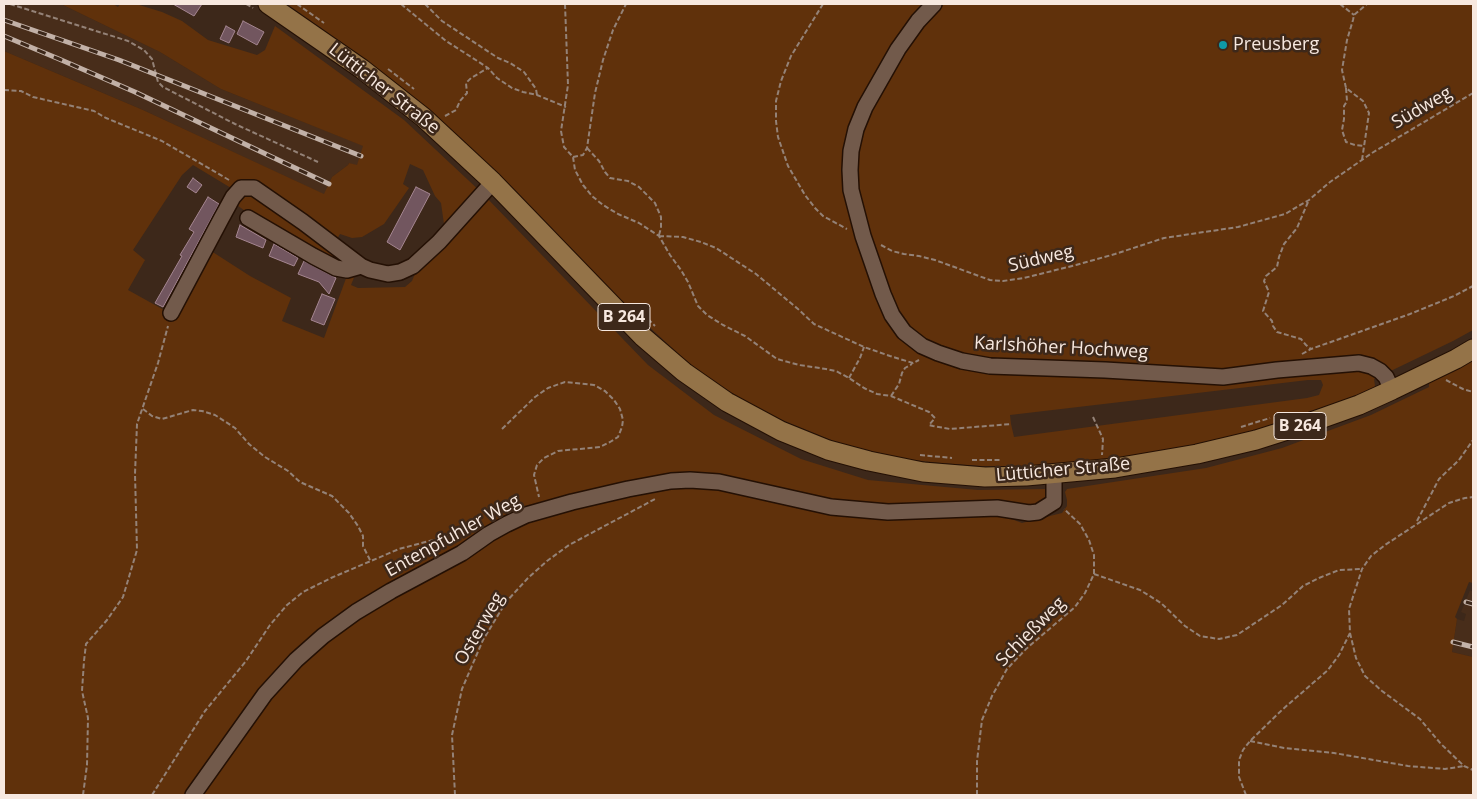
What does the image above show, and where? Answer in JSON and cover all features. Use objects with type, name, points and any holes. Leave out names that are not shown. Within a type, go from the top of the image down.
[{"type":"main road","name":"Lütticher Straße","points":[[268,4],[362,68],[422,117],[493,182],[642,336],[684,372],[727,402],[781,431],[828,450],[923,472],[985,477],[1054,474],[1124,467],[1197,454],[1248,442],[1300,426],[1358,405],[1392,390],[1473,349]]},
{"type":"street","name":"Karlshöher Hochweg","points":[[934,4],[918,20],[898,49],[865,107],[856,129],[851,151],[851,190],[863,236],[883,294],[892,315],[904,332],[922,346],[938,353],[962,361],[990,366],[1223,377],[1359,363],[1380,371],[1392,390]]},
{"type":"street","points":[[171,314],[233,198],[241,188],[254,188],[361,266],[388,274],[400,272],[413,266],[439,242],[493,182]]},
{"type":"street","points":[[248,218],[336,268],[346,270],[361,266]]},
{"type":"street","points":[[1054,474],[1054,502]]},
{"type":"street","name":"Entenpfuhler Weg","points":[[193,795],[264,694],[296,660],[323,636],[391,591],[462,553],[489,534],[507,524],[544,509],[642,486],[690,480],[720,482],[831,506],[888,512],[997,508],[1038,512],[1054,502]]},
{"type":"path","points":[[10,4],[128,41],[144,50],[152,60],[158,82],[163,87],[235,124],[318,162]]},
{"type":"path","points":[[297,4],[329,27]]},
{"type":"path","points":[[402,4],[446,41],[488,68],[497,78],[512,88],[537,95],[566,107]]},
{"type":"path","points":[[424,4],[442,21],[498,58],[524,72],[536,89],[537,95]]},
{"type":"path","points":[[565,4],[568,85],[561,132],[564,147],[573,157],[575,170],[583,185],[592,196],[618,214],[639,223],[659,236],[670,255],[682,270],[698,306],[707,315],[745,336],[777,358],[799,365],[836,371],[870,391],[891,396],[929,412],[935,418],[929,425],[950,429],[1011,424]]},
{"type":"path","points":[[573,157],[583,155],[587,148],[602,60],[613,30],[626,4]]},
{"type":"path","name":"Südweg","points":[[823,4],[791,56],[780,81],[776,101],[778,137],[788,166],[796,181],[815,208],[832,222],[892,251],[935,260],[990,280],[1024,278],[1116,254],[1164,238],[1238,227],[1285,214],[1309,200],[1330,182],[1362,160],[1473,93]]},
{"type":"path","points":[[1340,4],[1354,15]]},
{"type":"path","points":[[1364,146],[1346,142],[1342,130],[1344,106],[1347,101],[1342,70],[1346,40],[1354,15],[1367,4]]},
{"type":"path","points":[[385,67],[416,91]]},
{"type":"path","points":[[445,116],[456,110],[460,101],[467,93],[466,83],[488,68]]},
{"type":"path","points":[[1346,88],[1363,101],[1368,113],[1362,160]]},
{"type":"path","points":[[4,90],[21,91],[33,97],[94,111],[106,118],[162,141],[197,160],[241,188]]},
{"type":"path","points":[[587,148],[599,161],[610,178],[628,181],[640,186],[655,203],[661,217],[659,236]]},
{"type":"path","points":[[1309,200],[1296,228],[1284,244],[1277,267],[1266,276],[1264,281],[1269,292],[1263,311],[1272,321],[1277,332],[1301,339],[1311,349],[1410,314],[1473,286]]},
{"type":"path","points":[[659,236],[683,237],[716,248],[756,274],[814,324],[864,347],[913,363]]},
{"type":"path","points":[[83,795],[87,765],[88,718],[82,691],[86,644],[107,620],[123,597],[137,550],[135,474],[137,424],[158,363],[171,314]]},
{"type":"path","points":[[644,315],[657,328]]},
{"type":"path","points":[[849,378],[864,347]]},
{"type":"path","points":[[891,396],[899,384],[905,368],[938,353]]},
{"type":"path","points":[[1444,378],[1458,387],[1473,392]]},
{"type":"path","points":[[502,429],[534,397],[548,388],[565,382],[594,385],[605,391],[620,409],[623,420],[618,437],[600,447],[558,451],[544,458],[537,465],[534,475],[544,509]]},
{"type":"path","points":[[143,409],[152,416],[162,419],[192,410],[202,411],[215,415],[235,428],[249,444],[265,457],[288,471],[300,482],[332,496],[349,513],[358,526],[363,546],[370,560]]},
{"type":"path","points":[[1093,418],[1104,439],[1102,454]]},
{"type":"path","points":[[1234,429],[1270,419]]},
{"type":"path","points":[[1416,523],[1439,479],[1459,460],[1473,440]]},
{"type":"path","points":[[920,455],[957,459]]},
{"type":"path","points":[[967,460],[1006,461]]},
{"type":"path","name":"Osterweg","points":[[455,795],[452,735],[462,689],[483,640],[506,602],[528,578],[569,545],[658,497]]},
{"type":"path","points":[[1473,497],[1449,502],[1416,523],[1371,556],[1362,569],[1349,609],[1350,633],[1356,658],[1365,676],[1382,692],[1420,719],[1441,744],[1464,766],[1473,770]]},
{"type":"path","points":[[1054,502],[1066,510],[1080,524],[1089,540],[1094,556],[1094,574],[1140,590],[1161,602],[1185,626],[1200,636],[1219,639],[1237,635],[1282,605],[1303,586],[1339,570],[1362,569]]},
{"type":"path","points":[[152,795],[205,711],[246,661],[270,624],[303,592],[370,560],[398,549],[475,529]]},
{"type":"path","name":"Schießweg","points":[[977,795],[977,760],[982,720],[992,696],[1007,669],[1026,649],[1075,607],[1085,593],[1094,574]]},
{"type":"path","points":[[1246,795],[1238,777],[1239,760],[1243,750],[1283,709],[1328,670],[1340,656],[1350,633]]},
{"type":"path","points":[[1250,741],[1284,748],[1334,753],[1408,766],[1445,769],[1464,766]]},
{"type":"shaded area","points":[[4,4],[61,4],[160,52],[221,89],[364,146],[357,166],[349,163],[332,177],[325,195],[143,110],[4,51]]},
{"type":"shaded area","points":[[61,4],[113,4],[118,7],[120,4],[136,4],[162,12],[182,21],[208,40],[257,55],[265,50],[275,26],[404,120],[483,194],[648,365],[714,415],[801,459],[868,480],[978,490],[1046,489],[1047,495],[1043,504],[1030,508],[1017,503],[999,500],[1006,517],[1022,523],[1062,513],[1067,506],[1065,492],[1067,489],[1206,468],[1282,448],[1371,415],[1429,387],[1429,383],[1473,358],[1473,583],[1469,582],[1455,617],[1457,619],[1452,652],[1473,657],[1473,795],[4,795],[4,51],[143,110],[324,194],[332,177],[349,163],[357,165],[363,146],[221,89],[160,52]],"holes":[[[410,164],[423,170],[435,196],[441,203],[444,224],[455,233],[417,269],[412,281],[405,287],[358,288],[351,285],[357,270],[348,273],[324,338],[282,321],[291,298],[250,276],[208,249],[173,315],[128,290],[145,260],[133,250],[182,175],[193,165],[236,191],[230,200],[252,216],[335,266],[339,254],[334,244],[340,234],[352,238],[362,237],[384,224],[409,188],[403,184]]]},
{"type":"shaded area","points":[[287,4],[1473,4],[1473,330],[1374,379],[1375,386],[1373,389],[1305,415],[1210,442],[1092,462],[1024,466],[982,466],[941,463],[873,453],[836,442],[765,413],[709,379],[684,359],[630,309],[517,192],[462,139],[406,91]],"holes":[[[1321,380],[1323,385],[1319,395],[1307,398],[1014,437],[1011,424],[1010,415]]]},
{"type":"shaded area","points":[[1470,590],[1473,592],[1473,657],[1452,652],[1457,619],[1464,621],[1466,614],[1461,612]]},
{"type":"building","points":[[173,4],[202,4],[194,16]]},
{"type":"building","points":[[243,21],[264,32],[257,45],[237,34]]},
{"type":"building","points":[[226,26],[235,31],[229,43],[220,39]]},
{"type":"building","points":[[193,178],[202,185],[196,193],[187,187]]},
{"type":"building","points":[[416,187],[430,194],[400,250],[387,242]]},
{"type":"building","points":[[208,197],[219,204],[163,307],[155,303],[194,232],[189,229]]},
{"type":"building","points":[[240,225],[266,240],[263,248],[236,237]]},
{"type":"building","points":[[274,244],[298,258],[294,266],[269,256]]},
{"type":"building","points":[[304,261],[336,278],[329,294],[319,282],[298,274]]},
{"type":"building","points":[[322,294],[335,299],[324,325],[311,320]]},
{"type":"railway","points":[[4,20],[119,60],[361,156]]},
{"type":"railway","points":[[4,36],[135,92],[329,184]]},
{"type":"railway","points":[[1466,602],[1473,604]]},
{"type":"railway","points":[[1453,642],[1473,647]]},
{"type":"place","name":"Preusberg","points":[[1223,45]]}]
